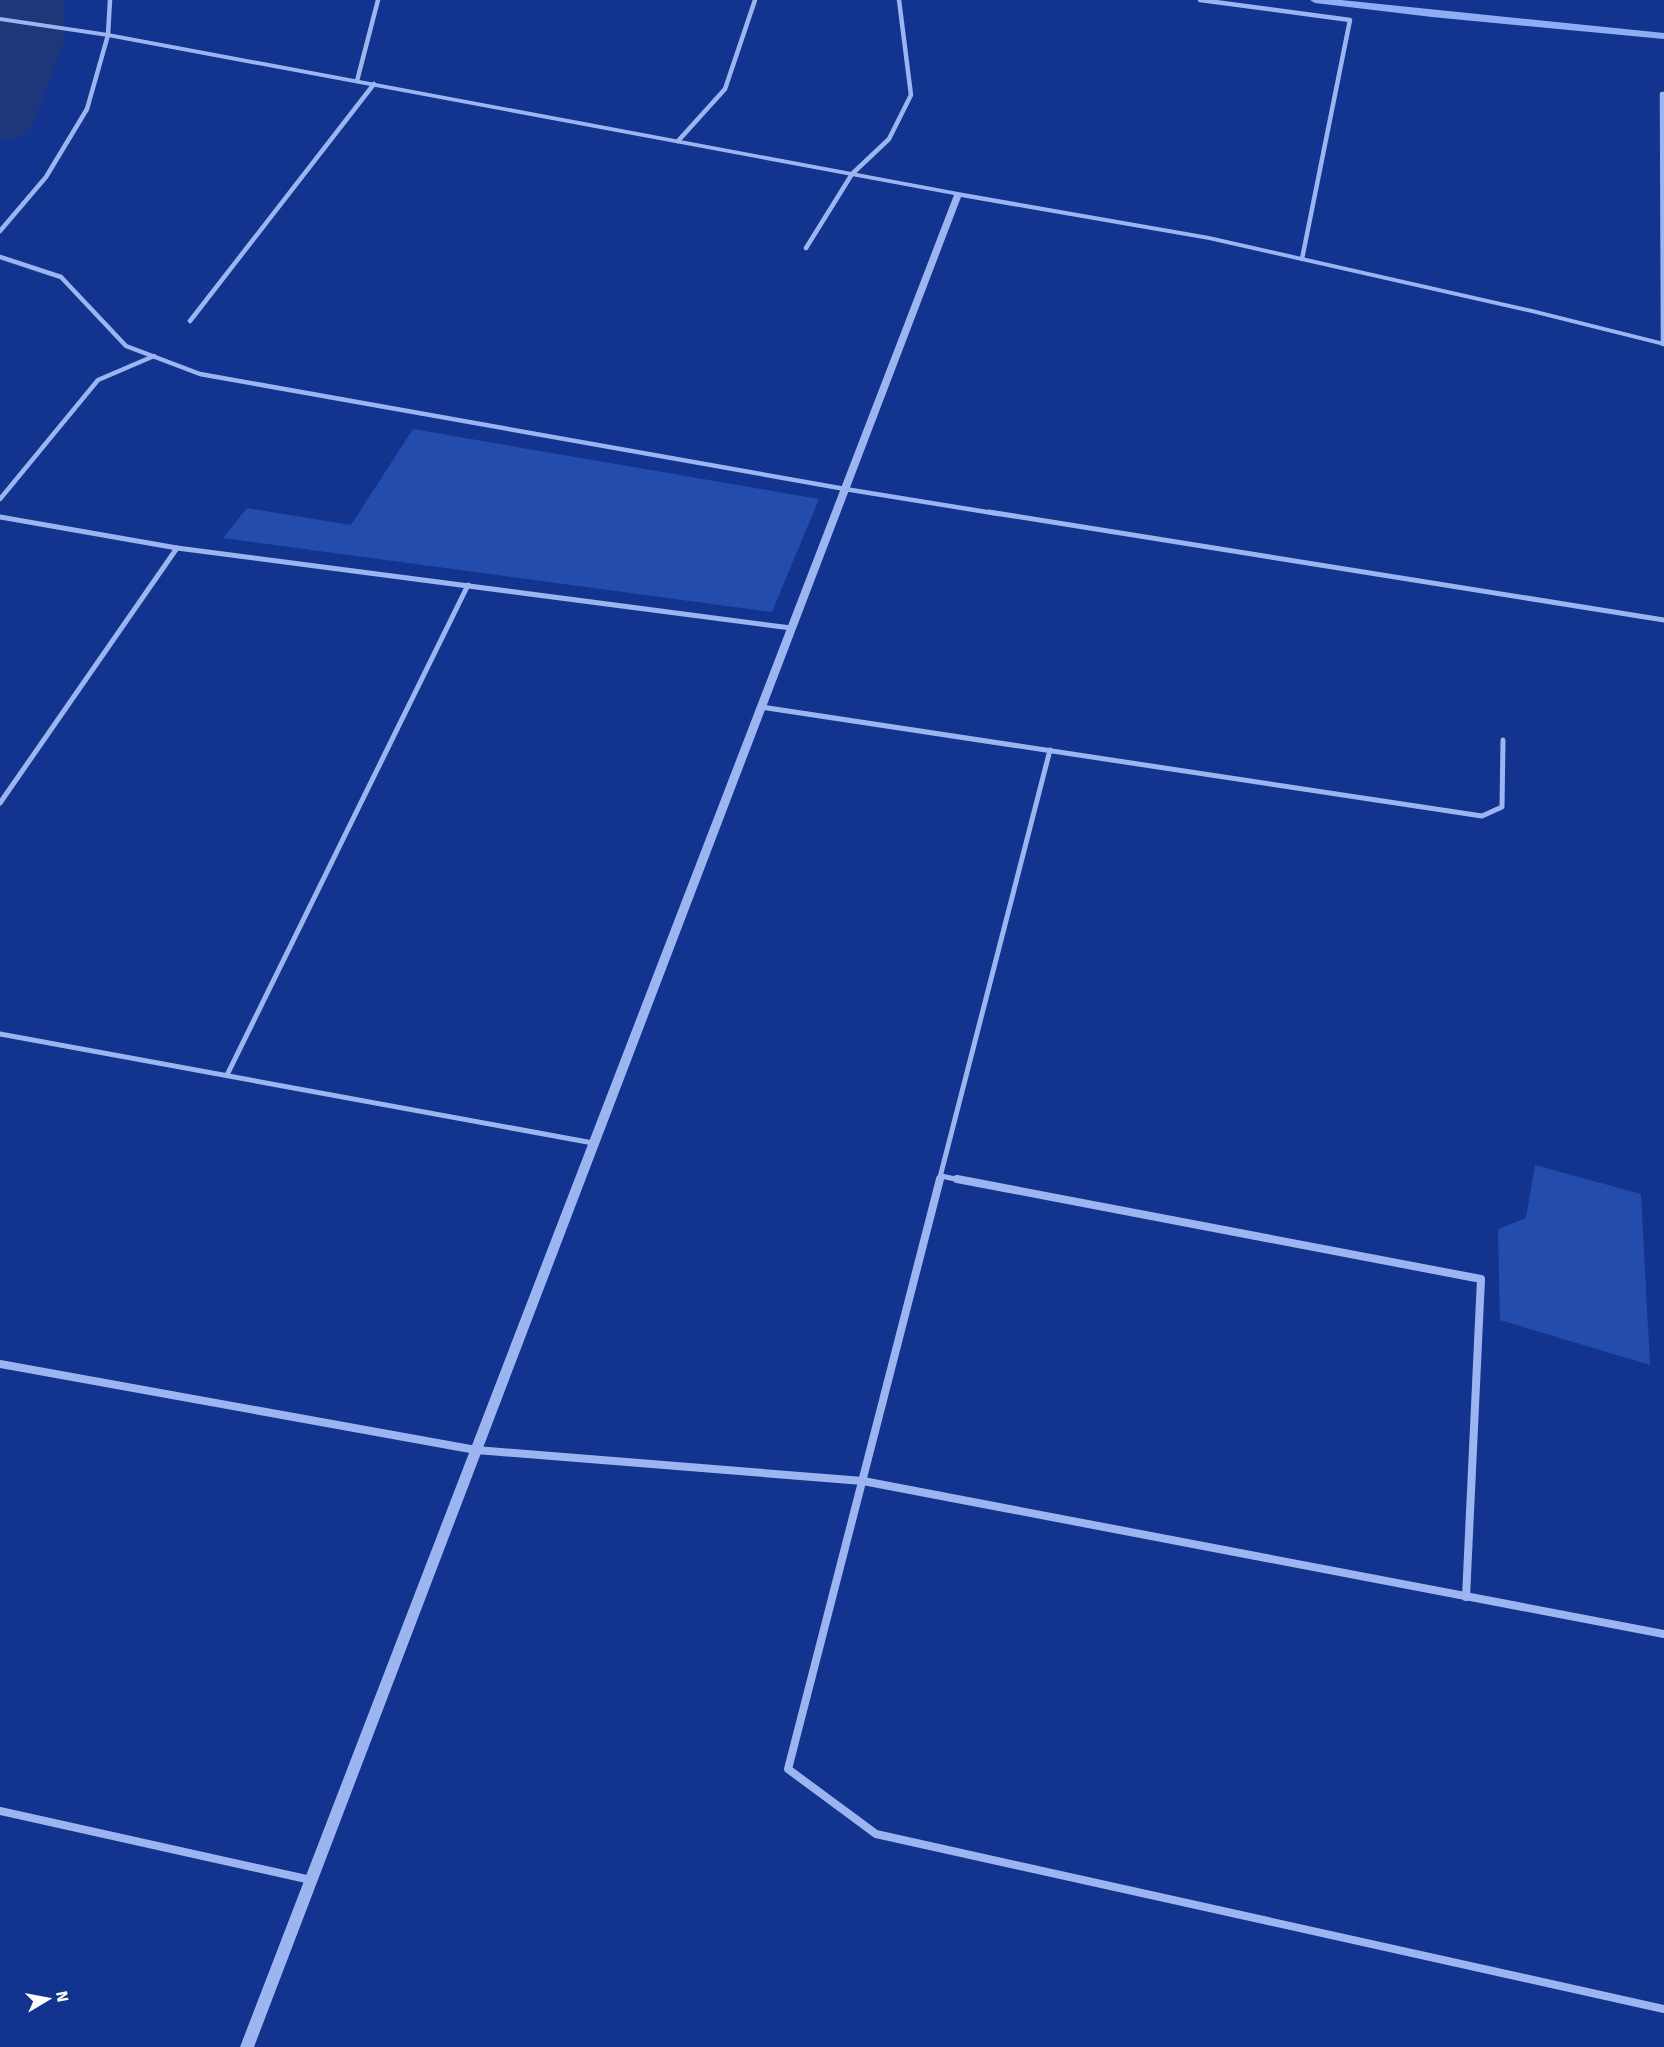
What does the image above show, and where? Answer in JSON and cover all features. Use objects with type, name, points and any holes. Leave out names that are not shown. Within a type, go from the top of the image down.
[{"type":"street","points":[[0,231],[46,177],[87,109],[108,35],[110,0]]},
{"type":"street","points":[[357,81],[378,0]]},
{"type":"street","points":[[678,141],[725,89],[755,0]]},
{"type":"street","points":[[806,248],[852,174],[889,139],[911,95],[899,0]]},
{"type":"street","points":[[1200,0],[1350,20],[1302,259]]},
{"type":"street","points":[[1,21],[108,35],[958,194],[1209,238],[1532,311],[1664,344],[1662,94],[1664,94]]},
{"type":"street","points":[[190,321],[374,84]]},
{"type":"street","points":[[247,2047],[958,194]]},
{"type":"street","points":[[0,256],[61,277],[126,346],[200,374],[845,489],[1664,620]]},
{"type":"street","points":[[0,499],[99,381],[154,356]]},
{"type":"street","points":[[0,517],[177,548],[791,628]]},
{"type":"street","points":[[0,803],[177,548]]},
{"type":"street","points":[[227,1076],[468,585]]},
{"type":"street","points":[[761,707],[1482,816],[1502,807],[1503,740]]},
{"type":"street","points":[[1050,750],[788,1769],[876,1834],[1664,2009]]},
{"type":"street","points":[[0,1034],[593,1143]]},
{"type":"street","points":[[941,1176],[1480,1279],[1466,1597]]},
{"type":"street","points":[[0,1364],[476,1450],[863,1481],[1664,1634]]},
{"type":"street","points":[[0,1811],[311,1880]]},
{"type":"shaded area","points":[[413,429],[819,499],[772,612],[223,538],[247,508],[351,525]]},
{"type":"shaded area","points":[[1535,1165],[1641,1194],[1650,1365],[1500,1320],[1498,1229],[1526,1218]]},
{"type":"waterway","points":[[0,121],[31,42],[32,0]]},
{"type":"waterway","points":[[1315,0],[1432,14],[1664,36]]}]
